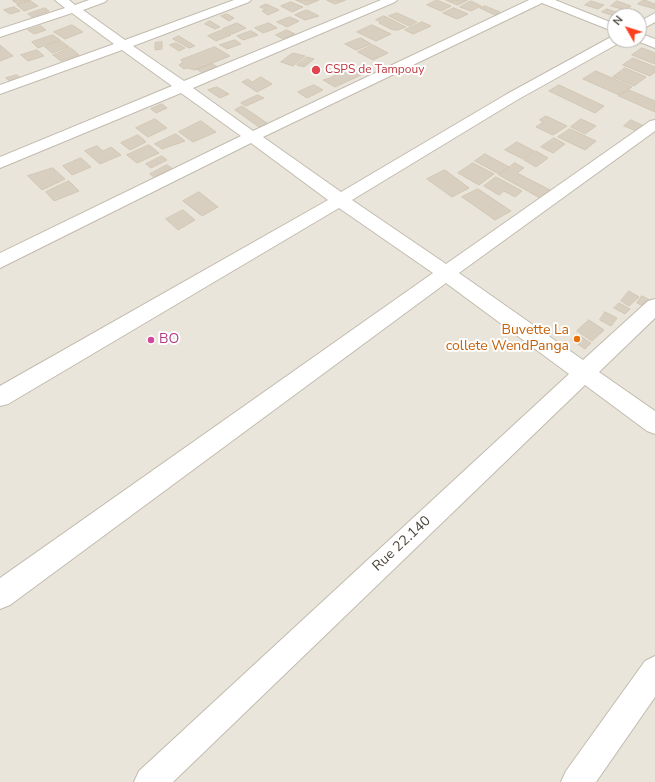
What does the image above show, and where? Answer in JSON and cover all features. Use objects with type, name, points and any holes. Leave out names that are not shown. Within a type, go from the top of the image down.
[{"type":"street","points":[[0,33],[67,4],[101,0]]},
{"type":"street","points":[[0,90],[245,0]]},
{"type":"street","points":[[0,163],[391,0]]},
{"type":"street","points":[[0,261],[252,137],[538,0]]},
{"type":"street","points":[[545,0],[607,25]]},
{"type":"street","points":[[67,4],[182,88],[446,273],[655,424]]},
{"type":"street","points":[[0,397],[340,200],[512,97],[607,44]]},
{"type":"street","points":[[0,595],[655,124]]},
{"type":"street","name":"Rue 22.140","points":[[150,782],[655,306]]},
{"type":"street","points":[[577,782],[655,671]]},
{"type":"shaded area","points":[[0,0],[655,0],[655,782],[0,782]]},
{"type":"building","points":[[30,0],[18,4],[13,1]]},
{"type":"building","points":[[296,0],[319,0],[307,5]]},
{"type":"building","points":[[327,0],[346,0],[335,4]]},
{"type":"building","points":[[437,0],[451,6],[441,11],[427,5]]},
{"type":"building","points":[[446,0],[468,0],[458,5]]},
{"type":"building","points":[[644,0],[655,4],[655,9],[638,4]]},
{"type":"building","points":[[31,1],[38,6],[24,11],[17,5]]},
{"type":"building","points":[[471,1],[481,6],[471,11],[460,7]]},
{"type":"building","points":[[591,1],[604,5],[598,9],[585,5]]},
{"type":"building","points":[[617,1],[631,6],[628,8],[618,8],[611,6]]},
{"type":"building","points":[[291,2],[303,7],[292,12],[281,6]]},
{"type":"building","points":[[266,4],[279,10],[268,15],[262,11],[266,10],[260,7]]},
{"type":"building","points":[[485,6],[500,12],[495,15],[480,8]]},
{"type":"building","points":[[14,7],[20,11],[10,14],[4,10]]},
{"type":"building","points":[[45,8],[49,11],[32,17],[28,14]]},
{"type":"building","points":[[454,8],[468,14],[457,19],[443,13]]},
{"type":"building","points":[[607,9],[607,14],[602,12]]},
{"type":"building","points":[[307,10],[319,16],[305,20],[295,15]]},
{"type":"building","points":[[397,13],[417,22],[409,26],[389,16]]},
{"type":"building","points":[[227,14],[234,18],[229,21],[221,16]]},
{"type":"building","points":[[384,16],[406,27],[393,30],[376,20]]},
{"type":"building","points":[[290,17],[299,21],[287,27],[277,22]]},
{"type":"building","points":[[210,21],[220,27],[215,29],[205,24]]},
{"type":"building","points":[[422,22],[431,26],[413,34],[405,30]]},
{"type":"building","points":[[237,23],[246,28],[232,34],[223,29]]},
{"type":"building","points":[[269,23],[277,28],[263,33],[255,28]]},
{"type":"building","points":[[72,25],[83,32],[65,39],[54,32]]},
{"type":"building","points":[[372,25],[391,34],[376,41],[357,32]]},
{"type":"building","points":[[41,26],[46,30],[34,34],[28,30]]},
{"type":"building","points":[[222,30],[231,35],[216,41],[208,36]]},
{"type":"building","points":[[287,30],[295,34],[283,39],[276,35]]},
{"type":"building","points":[[251,31],[258,35],[243,40],[237,36]]},
{"type":"building","points":[[53,35],[60,40],[38,48],[32,42]]},
{"type":"building","points":[[179,36],[195,46],[189,48],[173,39]]},
{"type":"building","points":[[361,38],[371,44],[356,50],[345,44]]},
{"type":"building","points":[[235,40],[241,44],[227,49],[220,45]]},
{"type":"building","points":[[61,41],[69,47],[52,53],[45,47]]},
{"type":"building","points":[[162,42],[162,49],[155,50],[155,43]]},
{"type":"building","points":[[176,43],[185,48],[179,51],[170,45]]},
{"type":"building","points":[[0,45],[13,56],[0,61]]},
{"type":"building","points":[[373,45],[388,53],[373,60],[358,52]]},
{"type":"building","points":[[215,47],[230,56],[195,70],[187,68],[184,69],[179,65],[183,62],[181,60]]},
{"type":"building","points":[[71,48],[79,55],[61,61],[53,55]]},
{"type":"building","points":[[642,48],[655,53],[655,64],[632,55]]},
{"type":"building","points":[[37,50],[44,56],[28,61],[21,55]]},
{"type":"building","points":[[293,53],[305,56],[293,66],[281,62]]},
{"type":"building","points":[[307,57],[314,59],[304,67],[297,65]]},
{"type":"building","points":[[633,58],[655,67],[655,72],[650,76],[623,65]]},
{"type":"building","points":[[212,64],[218,67],[202,73],[197,69]]},
{"type":"building","points":[[348,68],[361,75],[335,87],[323,80],[330,78]]},
{"type":"building","points":[[625,68],[646,77],[634,86],[613,77]]},
{"type":"building","points":[[596,71],[632,87],[619,95],[583,79]]},
{"type":"building","points":[[17,75],[21,78],[11,82],[6,78]]},
{"type":"building","points":[[261,77],[272,84],[257,92],[242,82],[248,79],[252,82]]},
{"type":"building","points":[[314,85],[323,90],[307,98],[298,92]]},
{"type":"building","points":[[559,85],[604,106],[595,113],[549,91]]},
{"type":"building","points":[[217,87],[229,94],[220,98],[208,90]]},
{"type":"building","points":[[629,90],[655,101],[655,112],[619,96]]},
{"type":"building","points":[[258,95],[264,98],[246,106],[241,103]]},
{"type":"building","points":[[162,104],[167,108],[156,113],[151,109]]},
{"type":"building","points":[[242,106],[267,123],[259,127],[235,110]]},
{"type":"building","points":[[546,116],[567,126],[553,135],[536,127],[543,122],[540,120]]},
{"type":"building","points":[[155,119],[167,128],[148,137],[136,128]]},
{"type":"building","points":[[581,119],[596,126],[585,134],[571,127]]},
{"type":"building","points":[[631,120],[646,127],[639,132],[624,126]]},
{"type":"building","points":[[201,121],[216,132],[193,142],[179,132]]},
{"type":"building","points":[[570,129],[596,141],[585,150],[558,137]]},
{"type":"building","points":[[176,134],[185,141],[162,149],[155,144]]},
{"type":"building","points":[[138,135],[146,142],[130,150],[121,143]]},
{"type":"building","points":[[554,138],[565,144],[553,153],[541,147]]},
{"type":"building","points":[[517,142],[534,151],[523,159],[505,150]]},
{"type":"building","points":[[149,145],[159,153],[137,163],[127,155]]},
{"type":"building","points":[[97,146],[103,151],[111,147],[121,155],[100,164],[85,151]]},
{"type":"building","points":[[536,151],[548,158],[536,167],[524,160]]},
{"type":"building","points":[[485,154],[509,167],[499,174],[475,161]]},
{"type":"building","points":[[162,156],[167,160],[151,168],[146,164]]},
{"type":"building","points":[[81,158],[91,167],[72,175],[63,166]]},
{"type":"building","points":[[473,163],[494,174],[479,185],[458,173]]},
{"type":"building","points":[[515,163],[524,168],[517,173],[550,190],[540,198],[499,175]]},
{"type":"building","points":[[167,165],[173,169],[155,178],[150,174]]},
{"type":"building","points":[[53,168],[65,179],[42,190],[28,176]]},
{"type":"building","points":[[445,170],[469,188],[452,197],[427,179]]},
{"type":"building","points":[[496,177],[522,191],[515,197],[504,191],[499,195],[484,186]]},
{"type":"building","points":[[69,181],[79,191],[54,201],[46,192]]},
{"type":"building","points":[[478,189],[511,211],[495,220],[462,197]]},
{"type":"building","points":[[199,192],[218,207],[202,216],[183,201]]},
{"type":"building","points":[[183,210],[195,220],[178,230],[166,219]]},
{"type":"building","points":[[629,291],[639,297],[629,306],[621,301]]},
{"type":"building","points":[[642,296],[650,300],[645,307],[637,303]]},
{"type":"building","points":[[619,303],[630,309],[625,314],[614,308]]},
{"type":"building","points":[[605,312],[617,318],[611,326],[600,320]]},
{"type":"building","points":[[589,320],[604,330],[592,341],[577,331]]},
{"type":"building","points":[[577,334],[591,343],[585,349],[572,340]]},
{"type":"place","name":"CSPS de Tampouy","points":[[316,70]]},
{"type":"place","name":"Buvette La collete WendPanga","points":[[577,339]]},
{"type":"place","name":"BO","points":[[151,340]]}]
